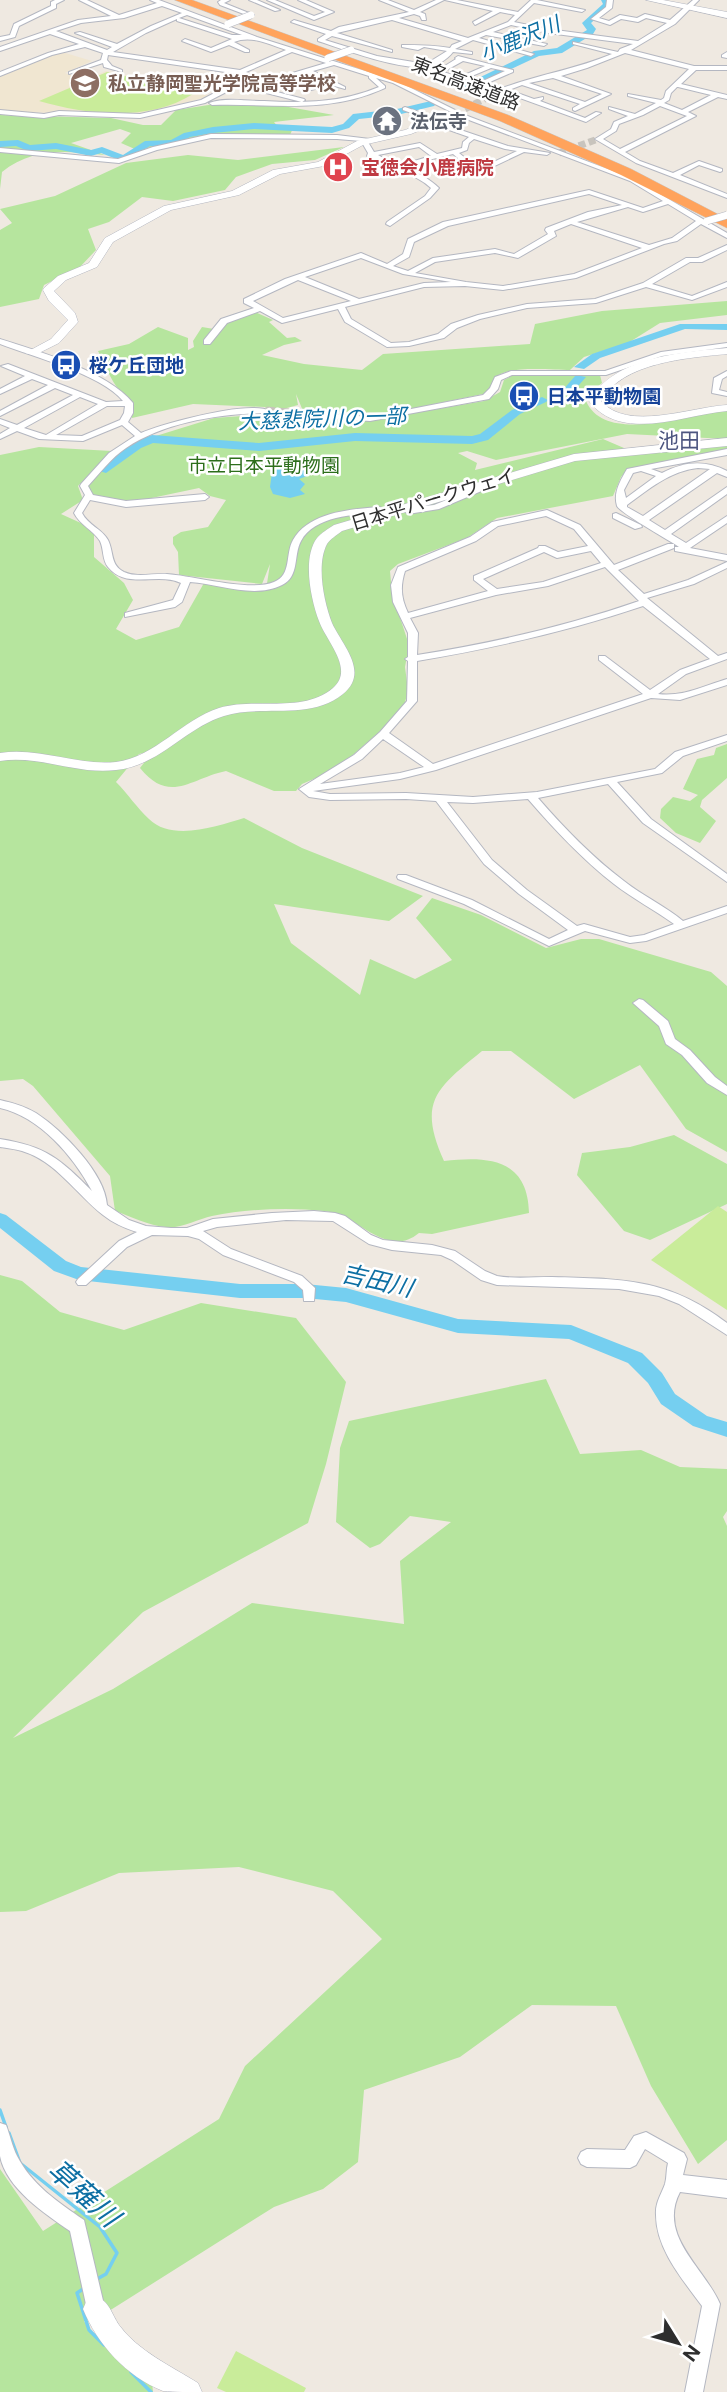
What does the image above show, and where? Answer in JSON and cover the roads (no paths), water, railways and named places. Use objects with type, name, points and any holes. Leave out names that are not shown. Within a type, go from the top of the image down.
[{"type":"highway","name":"東名高速道路","points":[[181,0],[485,110],[600,160],[727,224]]},
{"type":"highway","name":"東名高速道路","points":[[194,0],[499,110],[619,161],[727,216]]},
{"type":"street","points":[[0,39],[13,36],[16,25],[54,7],[53,3],[61,0]]},
{"type":"street","points":[[82,0],[118,16]]},
{"type":"street","points":[[153,0],[185,14],[226,24],[252,37],[383,78],[434,102],[603,169],[670,201],[727,236]]},
{"type":"street","points":[[226,24],[251,15],[222,4],[221,2],[227,0]]},
{"type":"street","points":[[252,0],[312,22]]},
{"type":"street","points":[[270,0],[314,18],[331,12],[301,0]]},
{"type":"street","points":[[382,0],[415,12],[424,19]]},
{"type":"street","points":[[441,0],[415,12],[330,34],[320,40],[376,58],[421,66],[451,52],[454,46],[510,23],[533,1],[582,10]]},
{"type":"street","points":[[448,0],[518,14]]},
{"type":"street","points":[[610,0],[609,9],[594,19],[610,23],[621,17],[638,20],[645,16],[673,23]]},
{"type":"street","points":[[650,0],[692,4],[727,15]]},
{"type":"street","points":[[0,49],[79,20],[118,16],[160,4]]},
{"type":"street","points":[[496,93],[619,52],[673,23],[692,4]]},
{"type":"street","points":[[474,21],[488,8]]},
{"type":"street","points":[[474,21],[499,10]]},
{"type":"street","points":[[71,73],[104,61],[108,52],[141,31],[185,14]]},
{"type":"street","points":[[390,17],[531,54]]},
{"type":"street","points":[[173,18],[239,38],[252,37]]},
{"type":"street","points":[[474,21],[488,32],[545,46],[477,85],[496,93],[534,100],[586,120],[598,113]]},
{"type":"street","points":[[294,22],[390,51]]},
{"type":"street","points":[[510,23],[636,43]]},
{"type":"street","points":[[561,33],[568,24]]},
{"type":"street","points":[[207,29],[188,38],[211,50],[239,38]]},
{"type":"street","points":[[49,31],[108,52],[241,72],[250,77],[204,102]]},
{"type":"street","points":[[141,31],[159,37]]},
{"type":"street","points":[[78,33],[118,47]]},
{"type":"street","points":[[483,51],[510,37]]},
{"type":"street","points":[[217,39],[247,51]]},
{"type":"street","points":[[375,46],[384,42]]},
{"type":"street","points":[[575,43],[695,69],[727,68]]},
{"type":"street","points":[[404,46],[418,48],[423,44],[451,52],[470,53]]},
{"type":"street","points":[[0,74],[50,54],[84,45]]},
{"type":"street","points":[[327,59],[352,49]]},
{"type":"street","points":[[241,72],[291,50]]},
{"type":"street","points":[[451,52],[462,59],[500,68],[513,65]]},
{"type":"street","points":[[271,81],[331,64],[327,59]]},
{"type":"street","points":[[462,59],[438,72],[460,79],[491,66]]},
{"type":"street","points":[[104,61],[109,65],[106,66],[120,71]]},
{"type":"street","points":[[0,112],[132,117],[204,102],[312,107],[360,99],[384,86],[356,68]]},
{"type":"street","points":[[716,68],[727,74]]},
{"type":"street","points":[[695,69],[668,92],[661,103],[616,123],[614,130],[598,139],[620,152],[710,192],[727,196]]},
{"type":"street","points":[[308,71],[343,88]]},
{"type":"street","points":[[552,75],[608,94],[575,109]]},
{"type":"street","points":[[313,89],[330,83]]},
{"type":"street","points":[[521,83],[585,104]]},
{"type":"street","points":[[237,84],[323,105]]},
{"type":"street","points":[[678,85],[723,95]]},
{"type":"street","points":[[534,100],[551,93]]},
{"type":"street","points":[[620,152],[693,116],[661,103],[630,95]]},
{"type":"street","points":[[683,112],[723,95]]},
{"type":"street","points":[[434,102],[406,111],[473,137],[522,152]]},
{"type":"street","points":[[611,108],[634,117]]},
{"type":"street","points":[[2,368],[55,341],[74,320],[71,314],[49,296],[48,290],[62,278],[93,265],[113,237],[132,230],[168,208],[235,193],[277,172],[321,164],[366,141],[401,135],[461,111]]},
{"type":"street","points":[[0,150],[119,161],[155,148],[211,136],[337,136],[366,141]]},
{"type":"street","points":[[406,165],[467,147],[466,142],[473,137]]},
{"type":"street","points":[[366,141],[373,155],[392,165],[417,172],[435,188],[432,195],[405,210],[390,224]]},
{"type":"street","points":[[363,156],[420,145],[434,155]]},
{"type":"street","points":[[454,152],[473,168],[484,169],[522,152],[539,150],[603,169]]},
{"type":"street","points":[[675,175],[699,163],[720,170]]},
{"type":"street","points":[[388,267],[406,255],[411,241],[446,224],[589,192],[648,210],[670,201]]},
{"type":"street","points":[[409,273],[433,260],[495,251],[515,256],[553,234],[549,230],[598,212],[610,214],[628,205]]},
{"type":"street","points":[[465,284],[453,279],[409,273],[361,255],[298,277],[247,302],[282,321],[424,285],[465,284],[503,288],[576,276],[649,247],[676,241],[693,224],[727,216]]},
{"type":"street","points":[[571,222],[649,247]]},
{"type":"street","points":[[341,307],[348,320],[390,345],[409,344],[441,336],[454,326],[478,317],[527,306],[596,300],[646,285],[689,260],[699,260],[727,247]]},
{"type":"street","points":[[298,277],[360,302]]},
{"type":"street","points":[[646,285],[692,299],[727,284]]},
{"type":"street","points":[[207,342],[224,321],[259,309]]},
{"type":"street","points":[[290,413],[352,419],[383,417],[486,397],[494,389],[498,379],[511,373],[606,373],[661,354],[727,343]]},
{"type":"street","points":[[0,421],[46,438],[91,438],[123,422],[129,413],[129,403],[123,395],[103,381],[2,344]]},
{"type":"street","points":[[727,351],[685,355],[648,365],[601,390],[595,401],[604,412],[634,421],[727,408]]},
{"type":"street","points":[[2,368],[32,376],[105,404],[129,403]]},
{"type":"street","points":[[727,373],[718,378],[715,391],[727,394]]},
{"type":"street","points":[[0,392],[32,376]]},
{"type":"street","points":[[0,414],[55,385]]},
{"type":"street","points":[[0,437],[79,395]]},
{"type":"street","points":[[46,438],[105,404]]},
{"type":"street","points":[[88,496],[84,486],[116,451],[141,437],[207,417],[266,411]]},
{"type":"street","points":[[123,422],[129,424],[141,437]]},
{"type":"street","name":"日本平パークウェイ","points":[[0,757],[30,753],[95,766],[125,765],[156,753],[194,726],[224,711],[301,705],[327,697],[342,686],[348,674],[346,660],[327,625],[321,602],[317,560],[322,540],[349,524],[588,455],[727,442]]},
{"type":"street","points":[[727,452],[631,471],[620,490],[621,505],[642,521],[689,547],[727,519]]},
{"type":"street","points":[[408,511],[436,507],[553,463]]},
{"type":"street","points":[[621,505],[676,467],[705,464],[727,474]]},
{"type":"street","points":[[641,468],[663,476]]},
{"type":"street","points":[[642,521],[718,468]]},
{"type":"street","points":[[665,534],[727,490]]},
{"type":"street","points":[[88,496],[126,504],[205,497]]},
{"type":"street","points":[[88,496],[78,513],[80,519],[104,542],[110,565],[115,570],[136,576],[248,587],[279,583],[292,570],[296,541],[302,532],[330,519],[380,510]]},
{"type":"street","points":[[304,789],[358,757],[412,701],[412,633],[407,616],[398,602],[396,585],[401,569],[473,539],[495,524],[547,513],[577,527],[592,548],[643,600],[722,658]]},
{"type":"street","points":[[616,516],[671,546],[696,554],[727,558]]},
{"type":"street","points":[[712,530],[727,535]]},
{"type":"street","points":[[407,616],[495,592],[545,584],[671,546]]},
{"type":"street","points":[[495,592],[477,578],[543,548],[558,555],[592,548]]},
{"type":"street","points":[[410,659],[492,646],[570,624],[587,623],[727,565]]},
{"type":"street","points":[[128,615],[177,602],[186,582],[184,579]]},
{"type":"street","points":[[602,658],[650,695],[679,698],[727,682]]},
{"type":"street","points":[[304,789],[400,776],[432,768],[650,695],[683,672],[722,658]]},
{"type":"street","points":[[383,734],[432,768]]},
{"type":"street","points":[[304,789],[313,795],[330,797],[473,800],[530,796],[658,771],[679,754],[727,738]]},
{"type":"street","points":[[610,780],[647,821],[727,879]]},
{"type":"street","points":[[530,796],[578,850],[633,893],[682,925]]},
{"type":"street","points":[[439,798],[488,862],[523,892],[577,931]]},
{"type":"street","points":[[402,877],[468,902],[549,943],[589,927],[630,940],[646,938],[727,909]]},
{"type":"street","points":[[639,1003],[664,1024],[670,1041],[683,1047],[707,1078],[727,1091]]},
{"type":"street","points":[[0,1104],[28,1112],[75,1157],[94,1183],[103,1207]]},
{"type":"street","points":[[0,1143],[20,1145],[41,1153],[79,1182],[120,1223],[151,1231],[187,1232],[203,1236],[227,1252],[298,1279],[309,1288],[310,1298]]},
{"type":"street","points":[[187,1232],[207,1225],[237,1224],[263,1218],[329,1216],[344,1220],[375,1242],[449,1253],[491,1279],[643,1285],[661,1290],[683,1298],[727,1330]]},
{"type":"street","points":[[82,1282],[123,1244],[151,1231]]},
{"type":"street","points":[[0,2131],[14,2171],[55,2211],[78,2226],[96,2309],[110,2334],[127,2353],[189,2392]]},
{"type":"street","points":[[587,2158],[630,2159],[640,2142],[646,2140],[678,2158],[674,2171],[676,2183],[665,2196],[664,2225],[672,2246],[711,2304],[694,2392]]},
{"type":"street","points":[[676,2183],[727,2189]]},
{"type":"water","points":[[302,464],[321,470],[308,469],[307,476],[299,479],[305,484],[300,490],[305,494],[290,498],[273,494],[270,487],[273,465]]},
{"type":"waterway","name":"小鹿沢川","points":[[467,86],[521,63],[537,53],[559,51],[590,32],[592,29],[586,23],[608,4],[605,0]]},
{"type":"waterway","name":"小鹿沢川","points":[[0,144],[18,143],[28,148],[56,146],[91,153],[102,150],[124,159],[148,143],[173,143],[187,135],[213,130],[254,126],[332,130],[346,126],[356,116],[397,112],[431,104]]},
{"type":"waterway","name":"大慈悲院川の一部","points":[[580,367],[596,356],[684,326],[727,327]]},
{"type":"waterway","name":"大慈悲院川の一部","points":[[568,391],[580,377]]},
{"type":"waterway","name":"大慈悲院川の一部","points":[[102,470],[137,445],[152,439],[259,447],[355,437],[472,440],[484,437],[516,412],[542,400]]},
{"type":"waterway","name":"吉田川","points":[[0,1219],[60,1266],[79,1273],[240,1291],[305,1291],[346,1295],[458,1326],[571,1332],[635,1358],[655,1378],[668,1399],[700,1421],[727,1430]]},
{"type":"waterway","name":"草薙川","points":[[0,2110],[6,2127]]},
{"type":"waterway","name":"草薙川","points":[[9,2133],[20,2163],[100,2227],[117,2253],[106,2274],[97,2279]]},
{"type":"waterway","name":"草薙川","points":[[83,2289],[77,2293],[89,2330],[104,2345]]},
{"type":"waterway","name":"草薙川","points":[[131,2372],[151,2392]]},
{"type":"tunnel","points":[[465,109],[490,96]]},
{"type":"tunnel","points":[[559,153],[598,139]]},
{"type":"tunnel","points":[[266,411],[290,413]]},
{"type":"place","name":"私立静岡聖光学院高等学校","points":[[85,83]]},
{"type":"place","name":"法伝寺","points":[[387,121]]},
{"type":"place","name":"宝徳会小鹿病院","points":[[338,167]]},
{"type":"place","name":"桜ケ丘団地","points":[[66,365]]},
{"type":"place","name":"日本平動物園","points":[[524,396]]},
{"type":"district","name":"池田","points":[[679,441]]},
{"type":"park label","name":"市立日本平動物園","points":[[264,465]]}]
